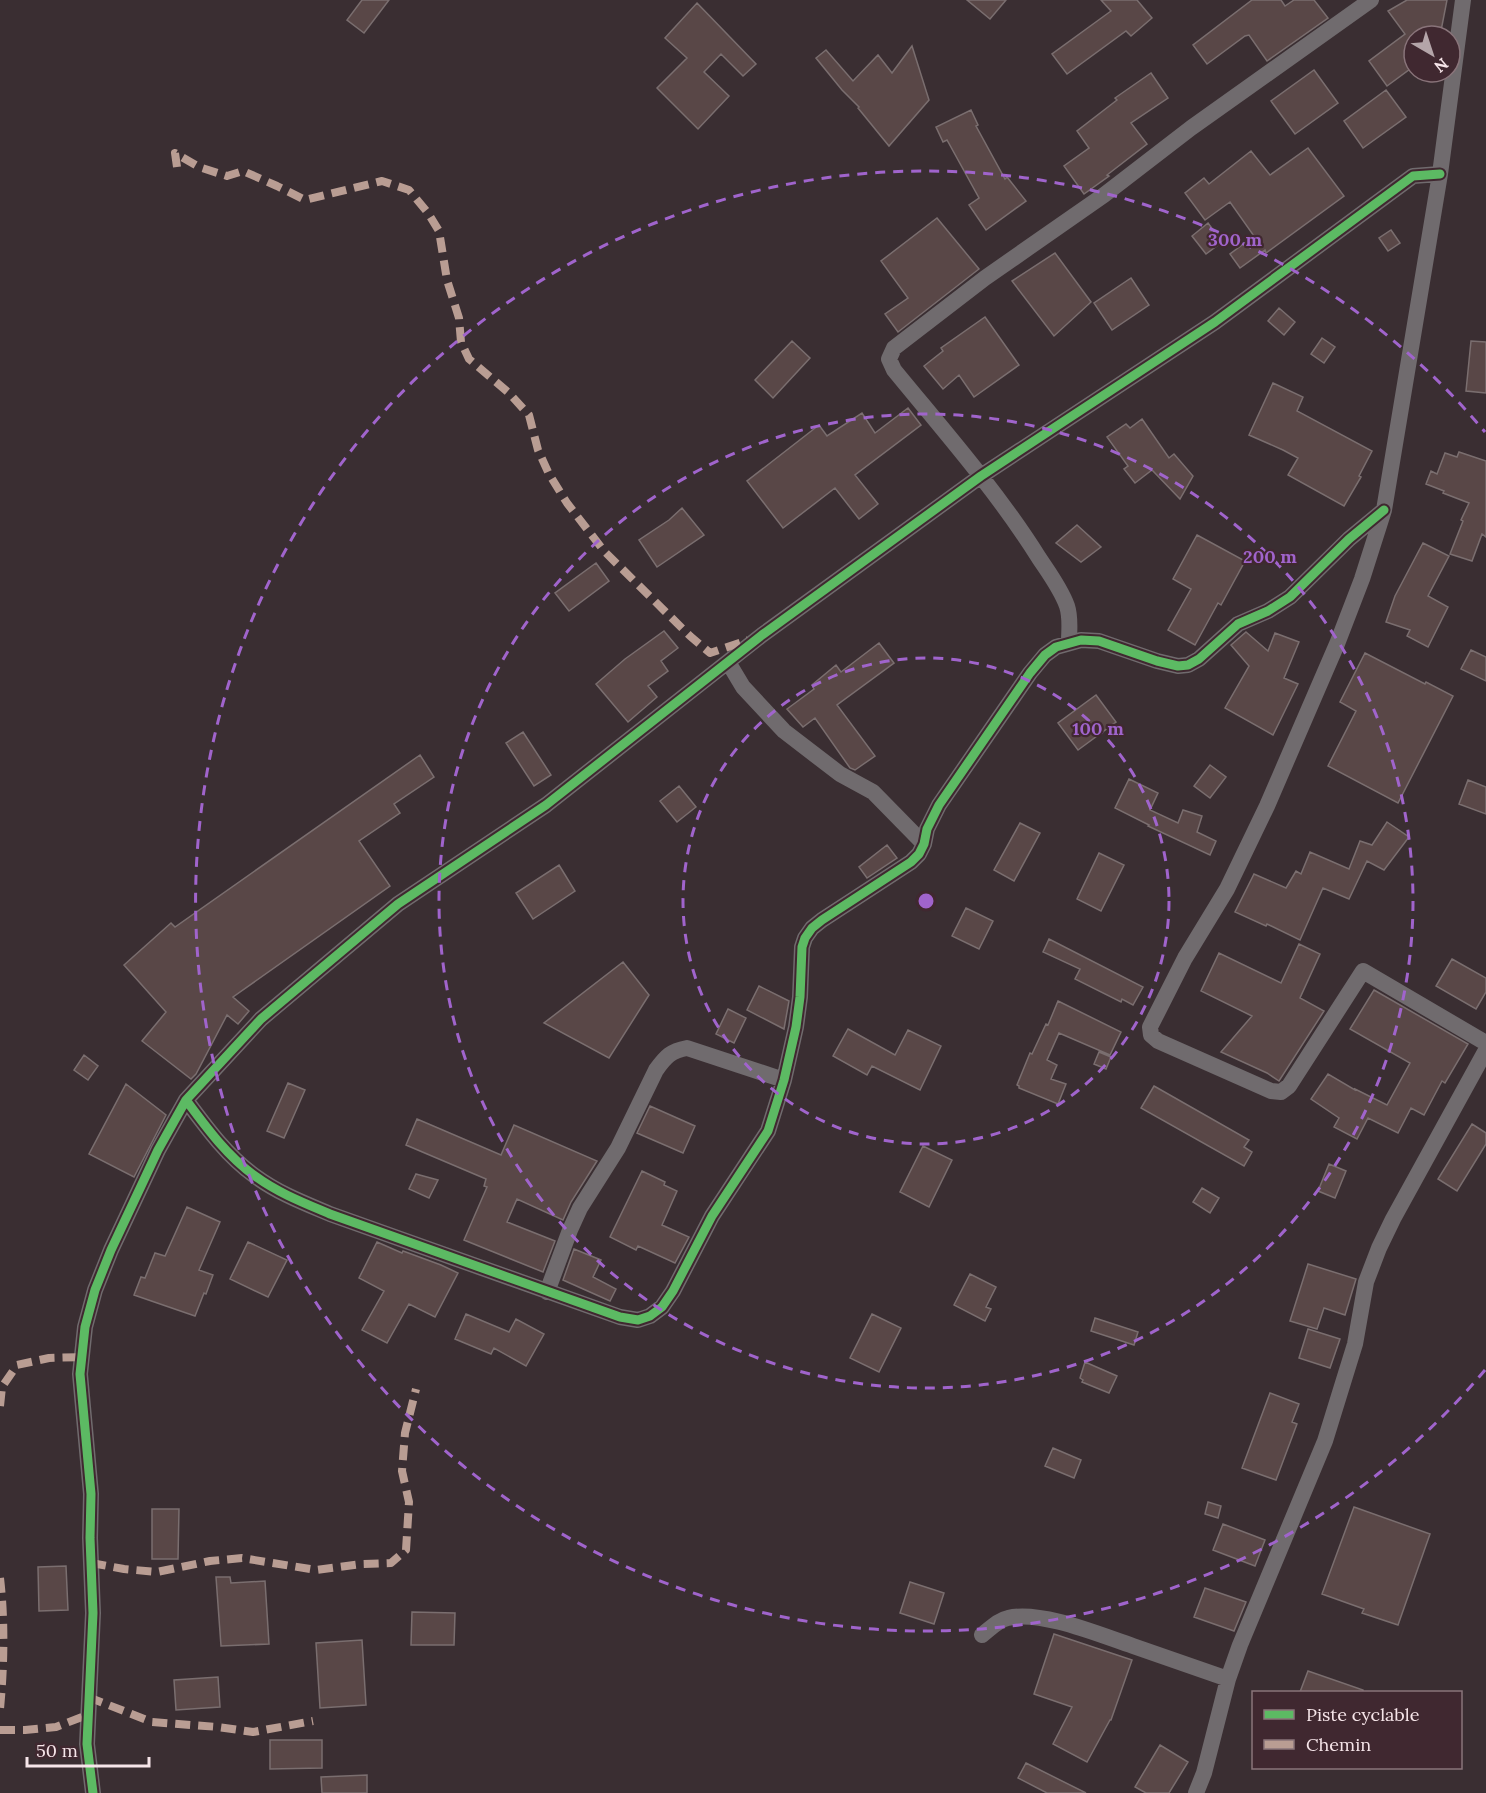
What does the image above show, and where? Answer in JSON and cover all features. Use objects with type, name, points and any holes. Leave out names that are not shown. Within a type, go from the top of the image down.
[{"type":"street","points":[[1068,642],[1070,624],[1067,606],[1059,590],[1020,527],[894,370],[890,360],[894,348],[985,278],[1104,195],[1191,128],[1371,0]]},
{"type":"street","points":[[1463,0],[1440,174],[1384,510],[1362,579],[1337,644],[1267,806],[1227,889],[1185,958],[1150,1027],[1151,1035],[1158,1041],[1271,1091],[1281,1092],[1288,1086],[1363,971],[1486,1043]]},
{"type":"street","points":[[93,1793],[87,1744],[93,1613],[91,1494],[80,1374],[85,1327],[95,1290],[111,1250],[158,1150],[186,1100],[261,1019],[398,904],[546,805],[728,662],[981,476],[1215,322],[1413,176],[1440,174]]},
{"type":"street","points":[[186,1100],[230,1153],[254,1176],[284,1194],[330,1214],[620,1317],[638,1320],[651,1316],[662,1307],[673,1291],[712,1216],[768,1131],[784,1080],[796,1028],[802,947],[805,938],[822,920],[911,862],[919,854],[927,829],[939,805],[1030,673],[1045,655],[1068,642],[1099,641],[1156,662],[1178,666],[1188,665],[1199,659],[1238,624],[1268,611],[1290,597],[1349,539],[1384,510]]},
{"type":"street","points":[[728,662],[743,687],[784,731],[840,774],[873,792],[924,844]]},
{"type":"street","points":[[547,1292],[580,1208],[609,1163],[656,1070],[666,1057],[676,1050],[687,1048],[784,1080]]},
{"type":"street","points":[[1196,1793],[1212,1745],[1228,1679],[1264,1585],[1285,1541],[1325,1441],[1355,1344],[1366,1282],[1379,1248],[1398,1208],[1486,1050]]},
{"type":"street","points":[[982,1635],[996,1623],[1008,1618],[1027,1617],[1051,1620],[1082,1628],[1228,1679]]},
{"type":"building","points":[[362,0],[389,0],[364,33],[347,20]]},
{"type":"building","points":[[967,0],[1006,0],[990,19]]},
{"type":"building","points":[[1101,0],[1137,0],[1152,18],[1131,36],[1126,31],[1067,74],[1052,54],[1111,11]]},
{"type":"building","points":[[1252,0],[1281,0],[1285,6],[1294,0],[1314,0],[1328,18],[1267,61],[1249,35],[1207,64],[1193,45]]},
{"type":"building","points":[[1407,0],[1447,0],[1442,24],[1402,24],[1402,30],[1388,11]]},
{"type":"building","points":[[697,3],[756,64],[743,76],[721,54],[704,72],[729,96],[698,129],[657,88],[687,58],[665,38]]},
{"type":"building","points":[[1402,36],[1402,75],[1387,86],[1369,61]]},
{"type":"building","points":[[912,46],[929,100],[889,146],[859,107],[816,58],[826,50],[853,81],[878,55],[892,73]]},
{"type":"building","points":[[1314,70],[1338,103],[1295,134],[1271,101]]},
{"type":"building","points":[[1151,73],[1168,98],[1131,123],[1147,144],[1084,194],[1064,166],[1089,148],[1077,131],[1117,100],[1115,98]]},
{"type":"building","points":[[1386,90],[1406,117],[1363,148],[1344,121]]},
{"type":"building","points":[[971,110],[978,125],[976,126],[1005,179],[1007,177],[1026,201],[986,230],[969,205],[979,198],[947,140],[943,142],[936,127]]},
{"type":"building","points":[[1308,148],[1344,196],[1266,253],[1265,250],[1240,268],[1230,254],[1254,236],[1230,202],[1205,220],[1185,193],[1204,178],[1209,184],[1251,151],[1270,175]]},
{"type":"building","points":[[937,218],[979,269],[898,332],[885,314],[908,298],[881,261]]},
{"type":"building","points":[[1208,223],[1222,242],[1206,254],[1192,236]]},
{"type":"building","points":[[1391,230],[1400,243],[1388,251],[1379,238]]},
{"type":"building","points":[[1055,253],[1091,302],[1054,336],[1012,281]]},
{"type":"building","points":[[1131,278],[1149,305],[1112,330],[1094,303]]},
{"type":"building","points":[[1279,308],[1295,322],[1284,335],[1268,321]]},
{"type":"building","points":[[985,317],[1019,365],[974,397],[959,375],[943,389],[924,366],[943,351],[941,348]]},
{"type":"building","points":[[1322,338],[1335,347],[1324,363],[1311,354]]},
{"type":"building","points":[[792,341],[810,358],[773,398],[755,380]]},
{"type":"building","points":[[1471,341],[1486,342],[1486,393],[1466,391]]},
{"type":"building","points":[[1273,383],[1303,397],[1297,411],[1372,451],[1359,476],[1361,477],[1344,506],[1288,475],[1298,458],[1249,435]]},
{"type":"building","points":[[908,408],[921,425],[855,475],[878,504],[859,519],[835,488],[783,528],[747,481],[819,425],[827,436],[862,413],[875,433]]},
{"type":"building","points":[[1142,419],[1169,458],[1174,454],[1193,476],[1180,499],[1152,470],[1135,483],[1124,469],[1128,466],[1107,437],[1126,424],[1130,428]]},
{"type":"building","points":[[1459,452],[1486,461],[1486,537],[1482,534],[1472,561],[1450,554],[1469,503],[1426,484],[1431,471],[1437,474],[1445,453],[1457,457]]},
{"type":"building","points":[[682,508],[704,535],[657,567],[639,540],[669,520]]},
{"type":"building","points":[[1077,525],[1101,547],[1081,562],[1056,543]]},
{"type":"building","points":[[1197,535],[1245,561],[1221,605],[1218,603],[1195,645],[1168,630],[1191,589],[1173,579]]},
{"type":"building","points":[[1423,543],[1449,556],[1428,596],[1448,607],[1428,647],[1407,636],[1410,630],[1386,622],[1395,596]]},
{"type":"building","points":[[596,563],[609,581],[569,611],[555,593]]},
{"type":"building","points":[[664,631],[678,648],[661,661],[668,671],[648,686],[657,697],[628,722],[596,684],[625,659]]},
{"type":"building","points":[[1246,632],[1268,651],[1275,633],[1299,642],[1284,678],[1298,684],[1273,735],[1225,708],[1249,666],[1231,645]]},
{"type":"building","points":[[879,643],[894,663],[837,705],[875,756],[855,770],[850,768],[815,718],[803,727],[787,709],[814,689],[812,685],[836,665],[841,672]]},
{"type":"building","points":[[1471,650],[1486,657],[1486,681],[1461,669]]},
{"type":"building","points":[[1365,653],[1453,696],[1398,803],[1328,766],[1356,711],[1340,702]]},
{"type":"building","points":[[1096,695],[1116,722],[1078,750],[1058,723]]},
{"type":"building","points":[[523,732],[551,775],[534,786],[506,743]]},
{"type":"building","points":[[420,755],[434,777],[394,804],[400,813],[359,841],[390,886],[233,997],[249,1011],[238,1024],[227,1015],[196,1074],[191,1079],[142,1041],[166,1012],[124,965],[171,923],[175,927]]},
{"type":"building","points":[[1210,765],[1226,777],[1210,798],[1194,786]]},
{"type":"building","points":[[1129,779],[1158,793],[1150,810],[1178,823],[1183,810],[1202,816],[1197,832],[1216,841],[1210,855],[1115,808]]},
{"type":"building","points":[[1468,780],[1486,787],[1486,814],[1459,804]]},
{"type":"building","points":[[679,786],[696,807],[677,822],[660,801]]},
{"type":"building","points":[[1387,822],[1409,837],[1384,870],[1367,861],[1349,899],[1323,888],[1300,940],[1235,912],[1254,874],[1286,888],[1296,871],[1301,874],[1310,852],[1349,869],[1360,841],[1372,845]]},
{"type":"building","points":[[1020,823],[1040,833],[1014,881],[994,870]]},
{"type":"building","points":[[887,845],[897,858],[867,878],[859,867]]},
{"type":"building","points":[[1099,853],[1124,865],[1101,911],[1077,899]]},
{"type":"building","points":[[559,865],[575,891],[533,919],[516,893]]},
{"type":"building","points":[[966,908],[993,921],[979,949],[952,936]]},
{"type":"building","points":[[1049,939],[1143,987],[1133,1005],[1122,999],[1121,1002],[1075,979],[1080,969],[1043,952]]},
{"type":"building","points":[[1299,944],[1320,954],[1300,998],[1324,1011],[1279,1081],[1221,1052],[1252,1016],[1201,991],[1219,953],[1281,983]]},
{"type":"building","points":[[1452,959],[1486,978],[1486,992],[1476,1009],[1436,986]]},
{"type":"building","points":[[623,962],[649,995],[609,1058],[544,1023]]},
{"type":"building","points":[[759,986],[789,1001],[784,1029],[747,1010]]},
{"type":"building","points":[[1374,990],[1468,1044],[1445,1083],[1442,1081],[1424,1115],[1411,1108],[1398,1133],[1368,1118],[1357,1139],[1334,1127],[1339,1118],[1311,1099],[1328,1074],[1387,1105],[1410,1063],[1350,1029]]},
{"type":"building","points":[[1058,1001],[1121,1032],[1110,1055],[1059,1033],[1047,1060],[1057,1065],[1051,1079],[1066,1084],[1058,1104],[1019,1088],[1017,1085],[1030,1053],[1032,1054],[1046,1024],[1048,1025]]},
{"type":"building","points":[[728,1009],[746,1018],[734,1043],[716,1034]]},
{"type":"building","points":[[848,1029],[895,1055],[908,1030],[941,1046],[920,1090],[872,1066],[867,1075],[833,1056]]},
{"type":"building","points":[[1099,1052],[1111,1057],[1106,1069],[1094,1064]]},
{"type":"building","points":[[84,1055],[98,1066],[88,1080],[74,1070]]},
{"type":"building","points":[[288,1083],[305,1090],[284,1138],[267,1131]]},
{"type":"building","points":[[126,1084],[166,1115],[134,1177],[89,1154]]},
{"type":"building","points":[[1154,1086],[1249,1140],[1244,1147],[1252,1152],[1244,1166],[1141,1108]]},
{"type":"building","points":[[650,1106],[695,1126],[683,1153],[637,1133]]},
{"type":"building","points":[[417,1119],[501,1155],[514,1125],[597,1161],[571,1202],[563,1220],[517,1199],[507,1222],[555,1241],[543,1272],[464,1240],[487,1187],[484,1186],[486,1179],[406,1145]]},
{"type":"building","points":[[1472,1124],[1486,1133],[1486,1144],[1457,1191],[1438,1179]]},
{"type":"building","points":[[923,1146],[952,1160],[929,1207],[900,1192]]},
{"type":"building","points":[[1329,1164],[1346,1171],[1335,1198],[1318,1191]]},
{"type":"building","points":[[642,1171],[665,1182],[664,1185],[677,1191],[662,1225],[689,1237],[675,1263],[638,1246],[636,1250],[610,1237]]},
{"type":"building","points":[[416,1174],[438,1180],[429,1198],[409,1189]]},
{"type":"building","points":[[1202,1188],[1219,1198],[1210,1213],[1193,1202]]},
{"type":"building","points":[[187,1207],[220,1222],[199,1270],[213,1275],[195,1316],[134,1295],[141,1277],[145,1278],[155,1253],[165,1256]]},
{"type":"building","points":[[248,1242],[287,1260],[268,1297],[230,1279]]},
{"type":"building","points":[[377,1242],[458,1273],[435,1317],[409,1304],[387,1343],[362,1330],[384,1291],[359,1278]]},
{"type":"building","points":[[574,1249],[601,1260],[593,1277],[616,1289],[610,1301],[563,1280]]},
{"type":"building","points":[[1308,1264],[1356,1279],[1345,1315],[1324,1308],[1317,1329],[1290,1321]]},
{"type":"building","points":[[970,1274],[996,1287],[986,1307],[991,1309],[985,1321],[954,1305]]},
{"type":"building","points":[[466,1314],[509,1332],[516,1319],[544,1334],[526,1366],[494,1348],[491,1354],[455,1339]]},
{"type":"building","points":[[872,1314],[901,1328],[879,1372],[850,1358]]},
{"type":"building","points":[[1095,1318],[1138,1332],[1134,1345],[1091,1331]]},
{"type":"building","points":[[1308,1329],[1340,1339],[1330,1368],[1299,1358]]},
{"type":"building","points":[[1085,1362],[1117,1376],[1109,1393],[1082,1382],[1080,1378]]},
{"type":"building","points":[[1270,1393],[1299,1404],[1292,1422],[1297,1424],[1276,1480],[1242,1468]]},
{"type":"building","points":[[1053,1448],[1081,1460],[1074,1478],[1045,1466]]},
{"type":"building","points":[[1208,1502],[1221,1506],[1218,1518],[1205,1514]]},
{"type":"building","points":[[1354,1507],[1430,1534],[1398,1625],[1362,1613],[1364,1609],[1322,1594]]},
{"type":"building","points":[[152,1509],[179,1509],[178,1559],[152,1559]]},
{"type":"building","points":[[1223,1524],[1265,1540],[1255,1566],[1213,1550]]},
{"type":"building","points":[[66,1566],[68,1610],[39,1611],[38,1567]]},
{"type":"building","points":[[216,1577],[230,1577],[231,1583],[265,1581],[269,1644],[221,1646]]},
{"type":"building","points":[[910,1582],[944,1593],[934,1624],[900,1613]]},
{"type":"building","points":[[1205,1588],[1246,1602],[1234,1631],[1194,1617]]},
{"type":"building","points":[[412,1612],[455,1613],[454,1645],[411,1645]]},
{"type":"building","points":[[1054,1634],[1132,1660],[1111,1720],[1087,1762],[1053,1744],[1072,1707],[1034,1694]]},
{"type":"building","points":[[362,1640],[366,1705],[320,1708],[316,1643]]},
{"type":"building","points":[[1308,1671],[1363,1690],[1363,1691],[1300,1691]]},
{"type":"building","points":[[218,1677],[220,1707],[176,1710],[174,1680]]},
{"type":"building","points":[[270,1740],[322,1740],[322,1768],[270,1769]]},
{"type":"building","points":[[1160,1745],[1188,1762],[1169,1793],[1146,1793],[1135,1787]]},
{"type":"building","points":[[1026,1763],[1086,1793],[1047,1793],[1018,1778]]},
{"type":"building","points":[[367,1775],[367,1793],[322,1793],[321,1777]]},
{"type":"marked path","points":[[177,167],[175,153],[199,167],[227,176],[243,171],[305,200],[382,181],[409,190],[439,231],[447,280],[459,318],[461,342],[469,359],[509,393],[529,415],[538,450],[549,474],[567,503],[604,551],[710,653],[748,640]]},
{"type":"marked path","points":[[0,1406],[2,1387],[17,1365],[49,1358],[82,1357]]},
{"type":"marked path","points":[[91,1563],[157,1572],[210,1561],[242,1558],[316,1570],[391,1563],[406,1550],[409,1502],[402,1471],[405,1433],[416,1389]]},
{"type":"marked path","points":[[0,1578],[3,1611],[0,1709]]},
{"type":"marked path","points":[[88,1697],[152,1722],[253,1732],[313,1721]]},
{"type":"marked path","points":[[0,1730],[56,1727],[87,1715]]},
{"type":"cycle path","points":[[93,1793],[87,1744],[93,1613],[91,1494],[80,1374],[85,1327],[95,1290],[111,1250],[158,1150],[186,1100],[261,1019],[398,904],[546,805],[762,635],[981,476],[1215,322],[1413,176],[1440,174]]},
{"type":"cycle path","points":[[186,1100],[235,1159],[264,1182],[291,1197],[330,1214],[620,1317],[638,1320],[650,1316],[662,1307],[673,1291],[712,1216],[768,1131],[784,1080],[796,1027],[802,947],[805,938],[822,920],[911,862],[919,854],[927,829],[939,805],[1030,673],[1045,655],[1056,647],[1081,640],[1099,641],[1157,661],[1178,666],[1188,665],[1199,659],[1238,624],[1268,611],[1290,597],[1349,539],[1384,510]]}]
